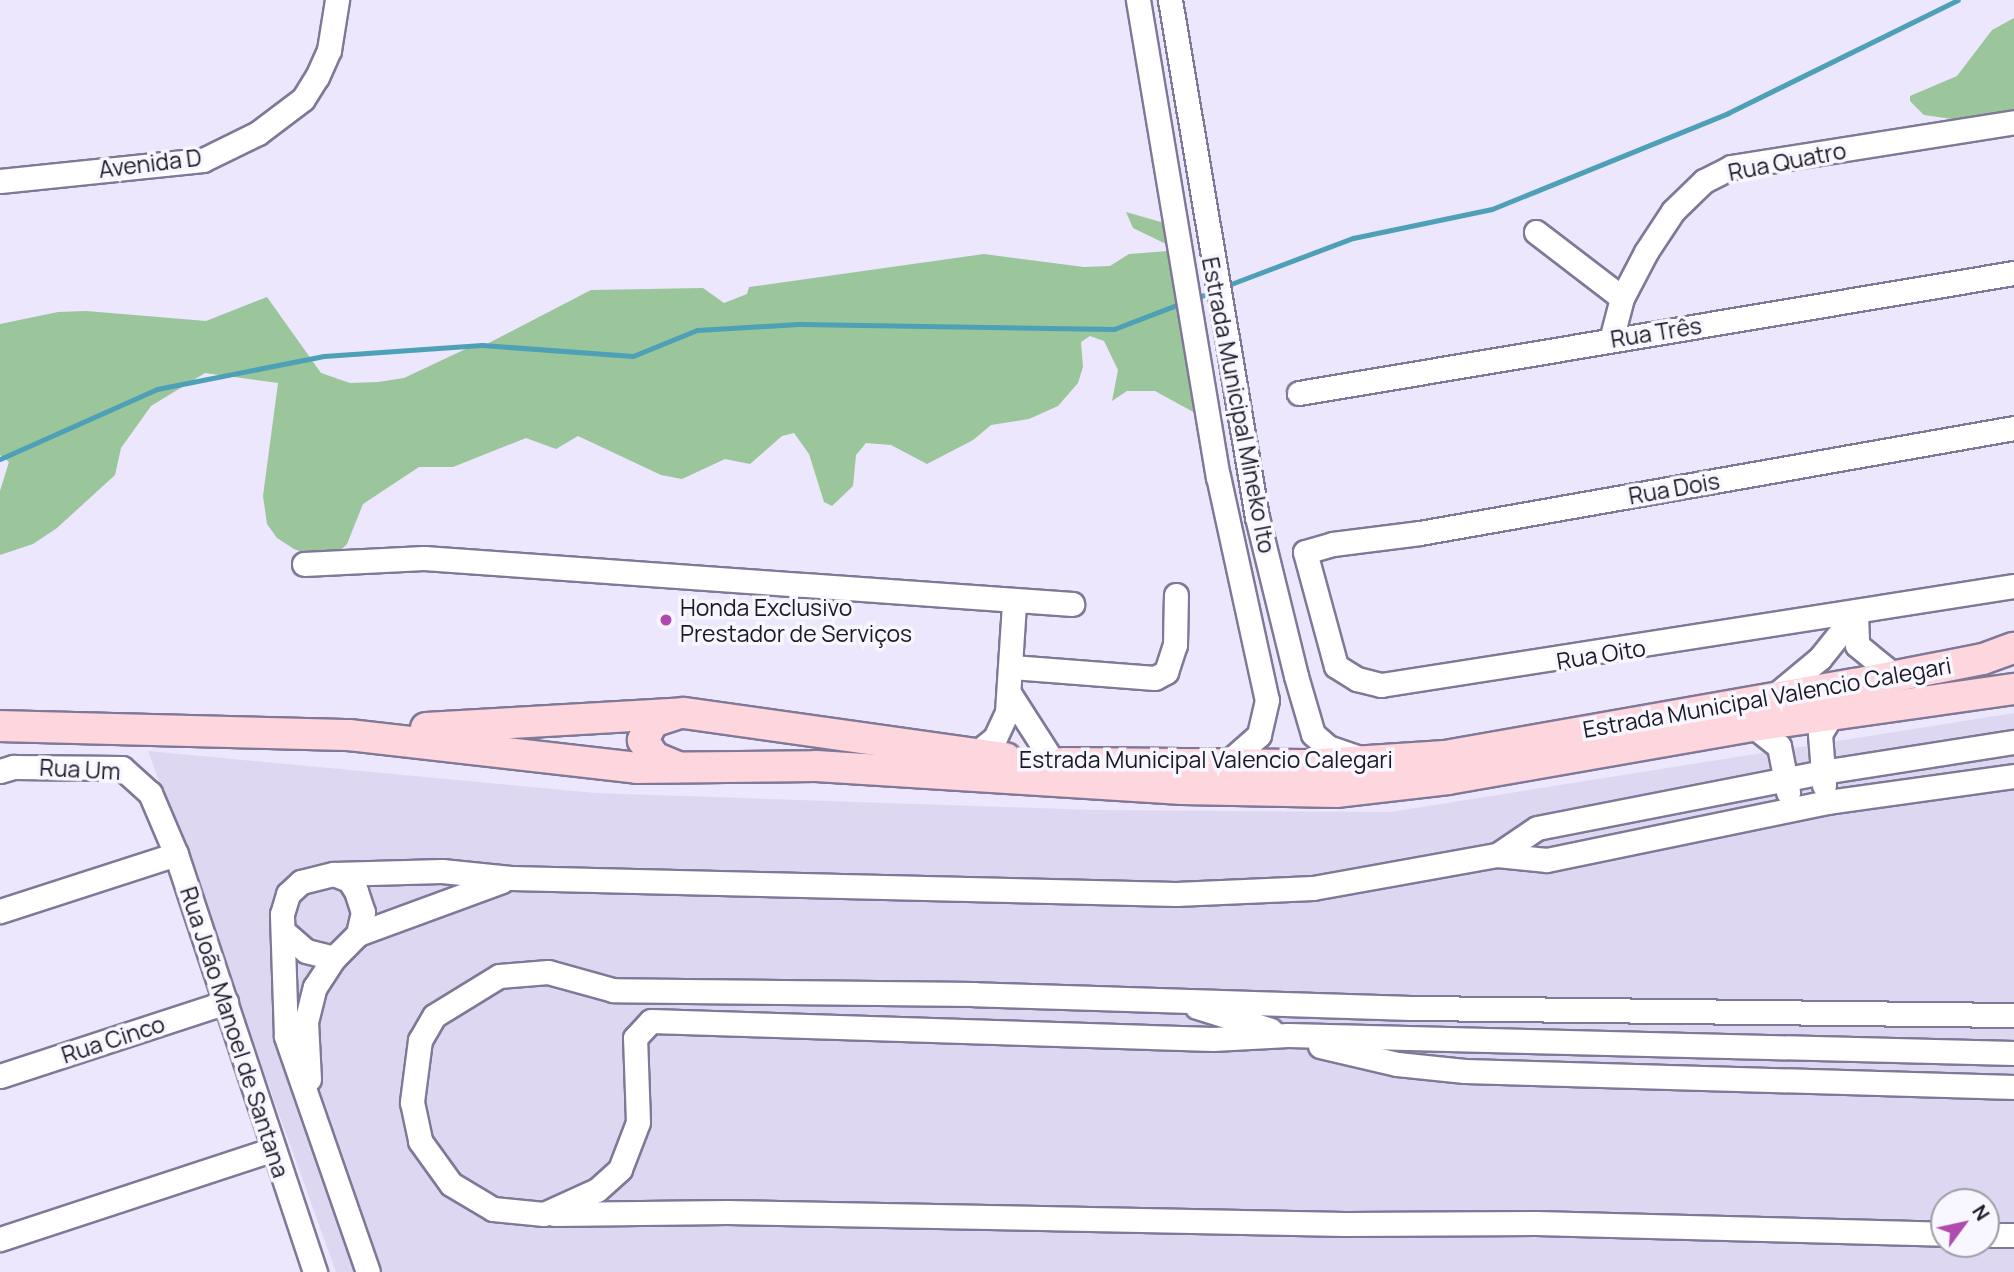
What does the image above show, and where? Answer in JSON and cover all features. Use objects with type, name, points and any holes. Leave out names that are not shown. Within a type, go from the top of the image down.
[{"type":"main road","name":"Estrada Municipal Valencio Calegari","points":[[349,735],[387,729],[684,713],[974,755],[1054,763],[1378,764],[1895,676],[2014,648]]},
{"type":"main road","name":"Estrada Municipal Valencio Calegari","points":[[0,726],[349,735],[613,766],[683,769],[816,766],[1182,789],[1336,792],[1501,770],[1753,726],[2014,689]]},
{"type":"main road","points":[[683,769],[654,757],[643,736],[659,718],[684,713]]},
{"type":"street","name":"Avenida D","points":[[0,181],[203,160],[258,133],[303,99],[317,77],[329,50],[337,0]]},
{"type":"street","name":"Estrada Municipal Mineko Ito","points":[[1138,0],[1218,476],[1267,700],[1259,735],[1227,763]]},
{"type":"street","name":"Estrada Municipal Mineko Ito","points":[[1170,0],[1221,320],[1257,517],[1309,722],[1328,747],[1378,764]]},
{"type":"street","name":"Rua Quatro","points":[[1611,340],[1622,298],[1674,211],[1704,181],[1731,167],[2014,122]]},
{"type":"street","points":[[1536,232],[1622,298]]},
{"type":"street","name":"Rua Três","points":[[1299,393],[2014,273]]},
{"type":"street","name":"Rua Dois","points":[[1333,544],[1420,533],[2014,428]]},
{"type":"street","name":"Rua Oito","points":[[1333,544],[1305,552],[1329,648],[1336,666],[1357,679],[1381,685],[1857,613],[2014,586]]},
{"type":"street","points":[[304,564],[424,558],[1014,603],[1072,604]]},
{"type":"street","points":[[1012,667],[1155,678],[1166,672],[1175,645],[1176,595]]},
{"type":"street","points":[[974,755],[995,738],[1007,712],[1012,667],[1014,603]]},
{"type":"street","points":[[1857,613],[1857,645],[1895,676]]},
{"type":"street","points":[[1773,697],[1820,658],[1857,613]]},
{"type":"street","points":[[1009,693],[1054,763]]},
{"type":"street","points":[[1827,802],[1819,734],[1832,714]]},
{"type":"street","points":[[1753,726],[1779,746],[1787,779],[1789,809]]},
{"type":"street","points":[[1497,855],[1537,828],[1822,772],[2014,742]]},
{"type":"street","name":"Rua Um","points":[[0,771],[13,767],[122,768],[131,771],[150,793]]},
{"type":"street","points":[[368,1272],[286,1036],[282,914],[288,894],[301,883],[334,874],[442,871],[510,878],[1176,894],[1313,888],[1497,855],[1547,860],[1827,802],[2014,776]]},
{"type":"street","name":"Rua João Manoel de Santana","points":[[150,793],[176,854],[315,1272]]},
{"type":"street","points":[[1589,818],[1596,851]]},
{"type":"street","points":[[0,911],[176,854]]},
{"type":"street","points":[[334,874],[349,880],[356,891],[363,912],[359,934]]},
{"type":"street","points":[[311,1107],[306,1022],[315,987],[334,958],[359,934],[437,901],[510,878]]},
{"type":"street","points":[[283,931],[306,951],[334,958]]},
{"type":"street","points":[[1930,1234],[1536,1223],[1345,1224],[727,1212],[544,1214],[493,1209],[452,1184],[420,1141],[412,1102],[415,1058],[426,1027],[450,1004],[499,976],[548,972],[613,990],[1167,998],[1411,1008],[2014,1015]]},
{"type":"street","points":[[1167,998],[1287,1035],[1397,1064],[1465,1071],[2014,1087]]},
{"type":"street","name":"Rua Cinco","points":[[0,1076],[226,1002]]},
{"type":"street","points":[[1411,1008],[1411,1039]]},
{"type":"street","points":[[544,1214],[597,1190],[620,1169],[638,1122],[635,1038],[651,1021],[1199,1039],[1287,1035],[2014,1053]]},
{"type":"street","points":[[0,1239],[274,1149]]},
{"type":"shaded area","points":[[2014,713],[2014,1272],[336,1272],[148,751],[595,793],[1093,810],[1390,812]]},
{"type":"green space","points":[[2014,18],[2014,112],[1959,120],[1924,115],[1910,101],[1910,96],[1957,76],[1992,30]]},
{"type":"green space","points":[[1126,212],[1189,230],[1219,404],[1215,419],[1208,420],[1155,391],[1127,391],[1112,401],[1118,370],[1104,341],[1090,336],[1081,342],[1083,367],[1078,383],[1058,406],[1029,419],[991,425],[973,440],[927,464],[891,445],[866,443],[856,455],[853,486],[832,506],[824,502],[809,454],[794,433],[782,436],[750,464],[725,459],[682,479],[661,475],[578,436],[556,449],[526,438],[453,467],[419,467],[363,504],[347,544],[334,557],[319,558],[294,549],[277,538],[267,524],[263,496],[278,383],[205,373],[151,406],[121,448],[115,475],[57,528],[33,544],[0,555],[0,491],[9,462],[0,455],[0,324],[58,312],[86,311],[206,321],[267,297],[321,373],[350,383],[378,382],[404,378],[472,346],[483,346],[591,290],[703,288],[724,303],[747,294],[749,287],[984,254],[1084,267],[1110,266],[1129,254],[1168,251],[1166,244],[1133,228]]},
{"type":"waterway","points":[[1223,287],[1353,238],[1492,209],[1728,113],[1958,0]]},
{"type":"waterway","points":[[1194,299],[1214,291]]},
{"type":"waterway","points":[[0,459],[157,389],[324,356],[482,345],[633,356],[697,330],[799,324],[1114,329],[1182,303]]},
{"type":"place","name":"Honda Exclusivo Prestador de Serviços","points":[[666,620]]}]
